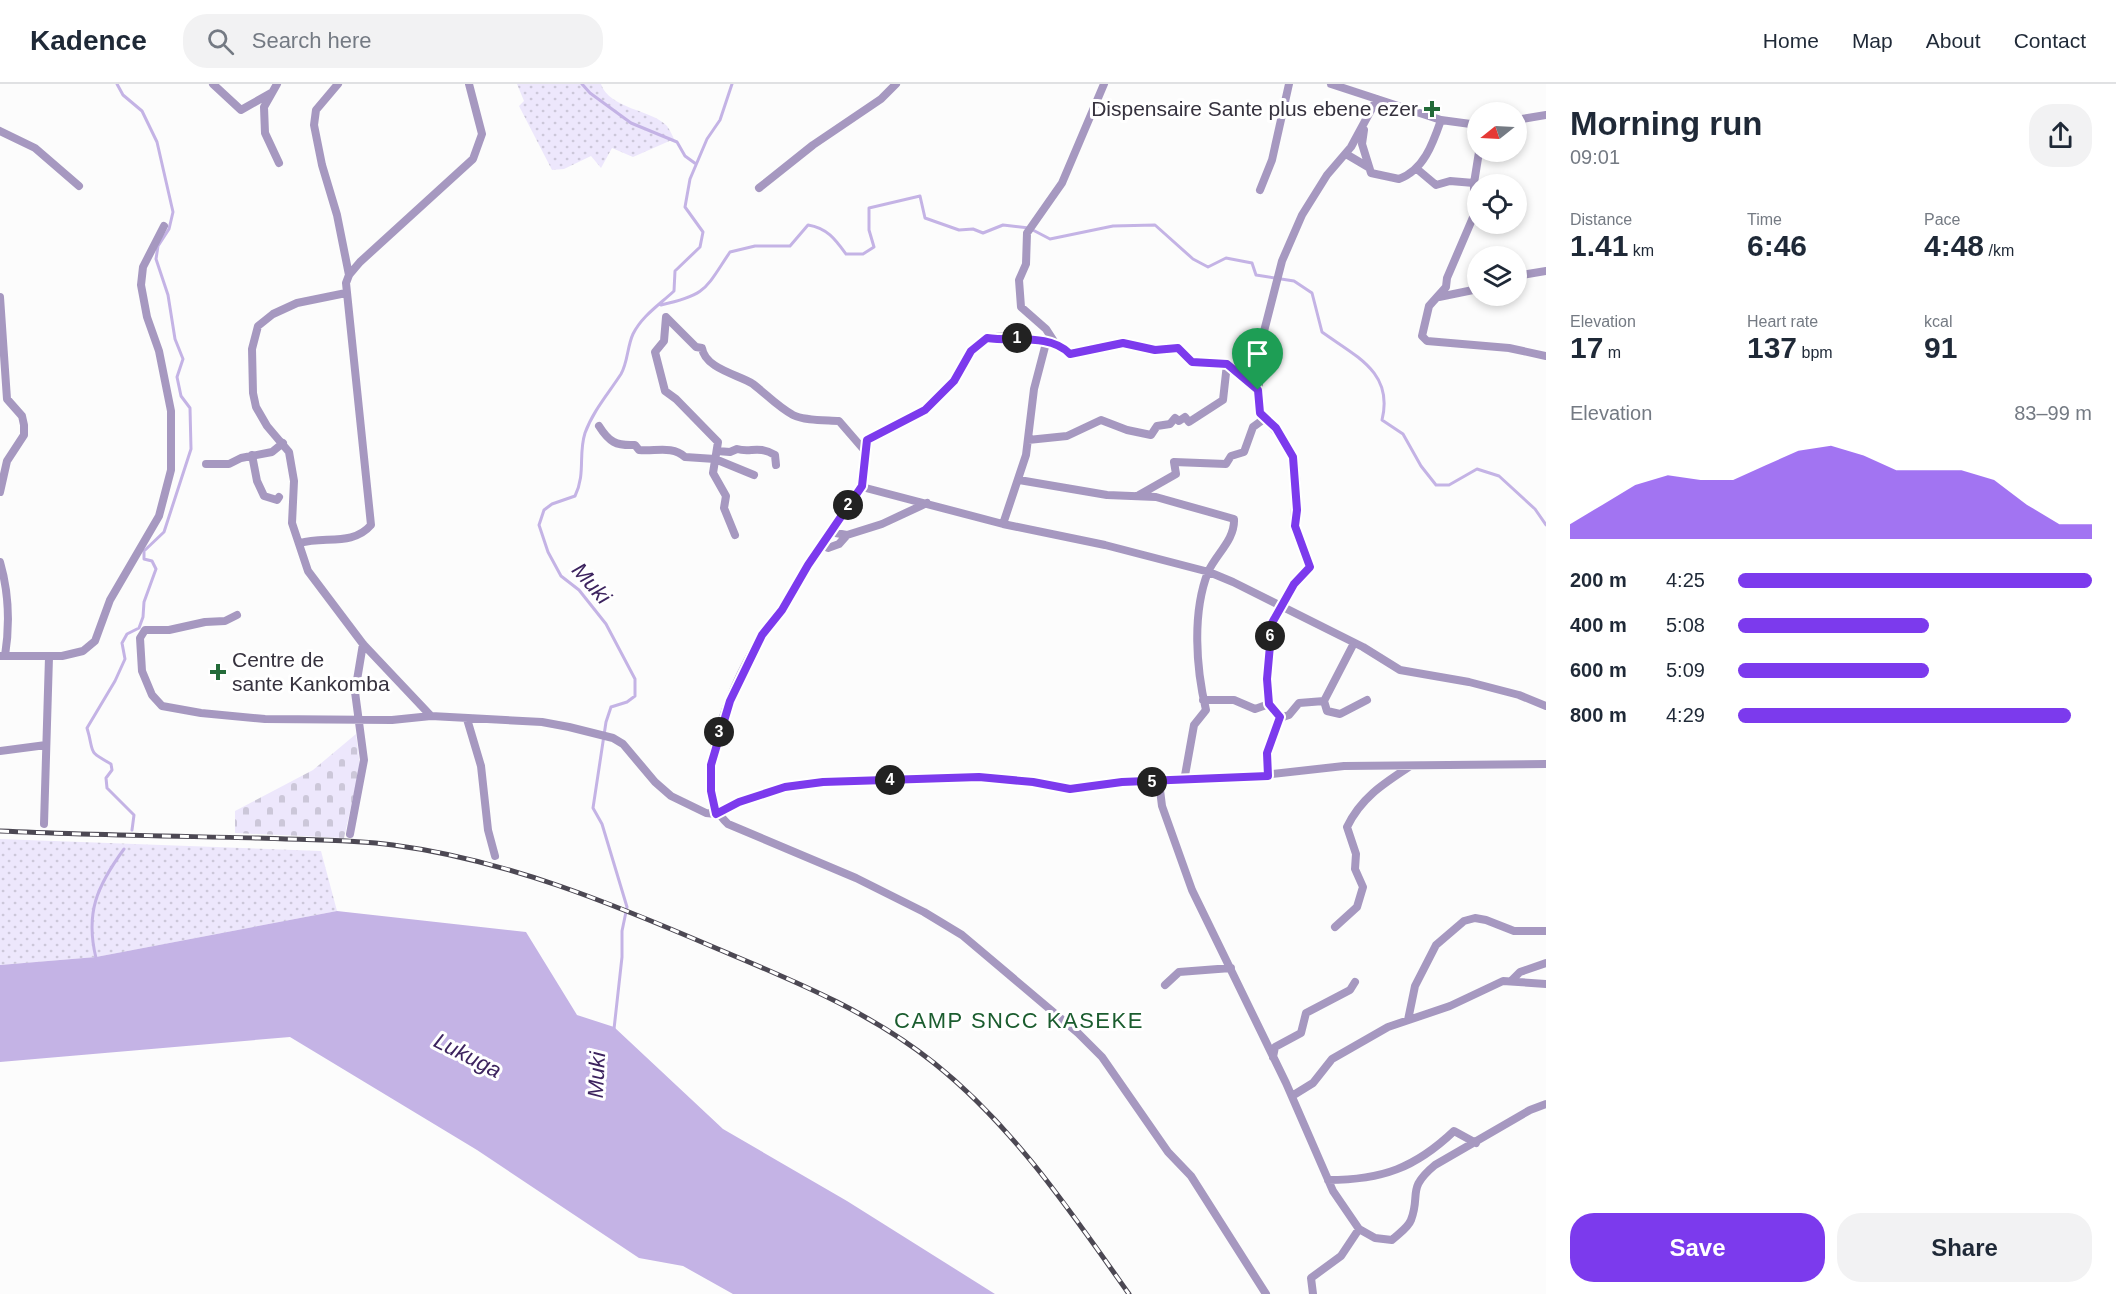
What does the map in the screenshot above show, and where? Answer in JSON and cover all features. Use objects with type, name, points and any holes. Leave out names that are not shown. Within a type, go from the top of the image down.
[{"type":"street","points":[[213,84],[241,110],[272,92]]},
{"type":"street","points":[[277,84],[264,107],[265,133],[279,163]]},
{"type":"street","points":[[300,543],[320,538],[356,537],[371,525],[346,293],[348,275],[337,215],[322,165],[314,125],[316,110],[338,84]]},
{"type":"street","points":[[348,275],[472,159],[482,134],[469,84]]},
{"type":"street","points":[[759,188],[813,145],[881,99],[896,84]]},
{"type":"street","points":[[1057,346],[1046,329],[1022,307],[1019,280],[1026,264],[1027,233],[1062,183],[1104,84]]},
{"type":"street","points":[[1260,190],[1272,160],[1289,84]]},
{"type":"street","points":[[1331,84],[1441,120],[1467,123]]},
{"type":"street","points":[[1280,717],[1269,704],[1268,655],[1272,623],[1297,579],[1310,567],[1295,526],[1297,510],[1293,457],[1276,428],[1264,419],[1257,404],[1262,343],[1282,261],[1302,215],[1327,175],[1346,154],[1367,121],[1377,99]]},
{"type":"street","points":[[1527,118],[1546,115]]},
{"type":"street","points":[[1367,121],[1362,144],[1371,173],[1399,179],[1417,169],[1429,150],[1441,120]]},
{"type":"street","points":[[0,131],[35,148],[79,186]]},
{"type":"street","points":[[1346,154],[1368,166]]},
{"type":"street","points":[[1417,169],[1436,185],[1450,181],[1467,182]]},
{"type":"street","points":[[0,562],[6,582],[6,607],[9,618],[3,656],[49,657],[83,651],[95,641],[110,600],[159,516],[171,470],[171,411],[159,351],[147,317],[141,285],[143,267],[164,226]]},
{"type":"street","points":[[1468,234],[1439,297],[1429,306],[1422,336],[1424,339],[1509,348],[1546,356]]},
{"type":"street","points":[[1527,274],[1546,271]]},
{"type":"street","points":[[1439,297],[1467,291]]},
{"type":"street","points":[[346,293],[297,303],[273,314],[258,326],[252,349],[253,393],[256,406],[267,426],[289,452],[294,481],[292,523],[308,572],[363,644],[431,716]]},
{"type":"street","points":[[0,297],[7,399],[22,416],[24,425],[24,435],[7,460],[0,492]]},
{"type":"street","points":[[735,535],[724,508],[726,496],[713,472],[718,442],[676,399],[665,391],[655,352],[664,341],[666,317],[696,347],[702,348],[703,354],[717,367],[736,379],[752,384],[795,416],[839,421],[865,451]]},
{"type":"street","points":[[716,814],[711,791],[711,765],[730,701],[762,635],[782,610],[830,532],[862,486],[867,440],[925,410],[954,381],[971,351],[984,339],[1023,338],[1057,346],[1070,354],[1123,343],[1155,350],[1178,348],[1192,362],[1227,364],[1258,390]]},
{"type":"street","points":[[1003,524],[1019,480],[1028,440],[1034,389],[1046,343]]},
{"type":"street","points":[[1028,440],[1067,436],[1101,420],[1127,430],[1151,435],[1157,426],[1170,424],[1176,418],[1179,420],[1185,417],[1189,422],[1223,400],[1227,364]]},
{"type":"street","points":[[1139,495],[1176,474],[1174,462],[1226,464],[1231,456],[1244,452],[1253,428],[1264,419]]},
{"type":"street","points":[[598,426],[608,441],[622,446],[635,445],[639,450],[648,451],[656,448],[680,452],[685,457],[716,455],[737,449],[754,448],[767,450],[775,455],[776,465]]},
{"type":"street","points":[[206,464],[229,464],[241,458],[272,452],[283,443]]},
{"type":"street","points":[[716,455],[754,475]]},
{"type":"street","points":[[252,456],[257,481],[264,496],[277,500],[279,497]]},
{"type":"street","points":[[1019,480],[1107,495],[1139,495],[1223,514],[1234,519],[1231,535],[1209,572],[1197,629],[1200,691],[1206,710],[1194,725],[1184,781]]},
{"type":"street","points":[[862,486],[1003,524],[1105,545],[1209,572],[1354,643],[1400,670],[1469,682],[1519,695],[1546,706]]},
{"type":"street","points":[[830,532],[847,535],[882,524],[927,503]]},
{"type":"street","points":[[822,545],[828,548],[839,544],[847,535]]},
{"type":"street","points":[[237,615],[225,621],[145,630],[140,638],[142,671],[152,695],[162,706],[201,713],[265,719],[392,720],[431,716],[542,722],[613,738],[623,744],[655,782],[671,796],[698,810],[716,814],[728,824],[754,837],[856,878],[924,912],[962,935],[1057,1015],[1102,1057],[1168,1152],[1191,1176],[1266,1294]]},
{"type":"street","points":[[1354,643],[1324,701],[1327,711],[1340,714],[1367,700]]},
{"type":"street","points":[[350,834],[364,760],[360,718],[354,692],[363,644]]},
{"type":"street","points":[[44,824],[49,657]]},
{"type":"street","points":[[1203,700],[1234,700],[1255,709],[1269,704]]},
{"type":"street","points":[[1280,717],[1289,715],[1299,703],[1324,701]]},
{"type":"street","points":[[1268,776],[1267,753],[1280,717]]},
{"type":"street","points":[[467,719],[481,766],[488,830],[495,856]]},
{"type":"street","points":[[0,752],[46,745]]},
{"type":"street","points":[[716,814],[739,802],[785,787],[823,782],[979,777],[1033,782],[1070,789],[1122,782],[1268,776],[1344,766],[1546,764]]},
{"type":"street","points":[[1335,927],[1357,907],[1363,887],[1355,868],[1356,854],[1347,826],[1355,809],[1378,787],[1410,766]]},
{"type":"street","points":[[1160,782],[1162,806],[1185,873],[1292,1096],[1328,1180],[1359,1229],[1375,1238],[1392,1240],[1411,1220],[1414,1191],[1423,1175],[1530,1110],[1546,1104]]},
{"type":"street","points":[[1408,1020],[1415,986],[1436,945],[1464,921],[1475,918],[1514,931],[1546,931]]},
{"type":"street","points":[[1512,980],[1520,972],[1546,963]]},
{"type":"street","points":[[1165,985],[1179,972],[1231,968]]},
{"type":"street","points":[[1292,1096],[1313,1083],[1323,1068],[1340,1054],[1388,1027],[1472,997],[1492,985],[1512,980],[1546,984]]},
{"type":"street","points":[[1273,1057],[1275,1047],[1301,1033],[1306,1013],[1350,990],[1355,982]]},
{"type":"street","points":[[1328,1180],[1373,1178],[1405,1167],[1432,1152],[1454,1131],[1476,1143]]},
{"type":"street","points":[[1313,1294],[1311,1278],[1341,1256],[1359,1229]]},
{"type":"green space","points":[[517,84],[601,84],[613,99],[652,116],[667,126],[674,139],[633,157],[612,148],[601,168],[591,156],[564,169],[552,170],[519,106],[524,101]]},
{"type":"green space","points":[[356,734],[360,766],[344,838],[235,833],[235,811],[313,770]]},
{"type":"green space","points":[[0,839],[321,851],[337,911],[96,957],[0,965]]},
{"type":"water","name":"Lukuga","points":[[337,911],[526,932],[577,1015],[614,1027],[723,1129],[847,1201],[995,1294],[733,1294],[683,1266],[639,1258],[477,1150],[290,1037],[0,1062],[0,965],[96,957]]},
{"type":"waterway","points":[[117,84],[123,95],[142,111],[157,142],[173,212],[169,229],[158,246],[156,259],[168,295],[175,339],[183,359],[177,377],[181,396],[190,408],[191,449],[164,532],[144,551],[144,559],[152,561],[156,569],[144,602],[143,617],[139,628],[127,634],[122,643],[125,659],[115,681],[87,728],[93,750],[111,764],[112,770],[106,778],[107,788],[134,815],[132,830]]},
{"type":"waterway","points":[[582,84],[590,93],[631,123],[677,142],[685,156],[696,164]]},
{"type":"waterway","name":"Muki","points":[[614,1029],[622,957],[622,931],[627,907],[602,824],[593,808],[606,722],[611,707],[627,702],[635,696],[635,679],[606,624],[579,590],[561,576],[548,552],[539,525],[544,510],[552,504],[575,496],[580,480],[585,433],[596,410],[621,374],[633,334],[646,316],[674,291],[675,271],[700,247],[703,232],[685,207],[690,179],[707,139],[720,120],[732,84]]},
{"type":"waterway","points":[[661,305],[688,298],[703,289],[730,252],[755,246],[790,246],[808,225],[825,232],[846,254],[863,254],[874,247],[869,230],[869,208],[920,196],[925,218],[959,230],[973,229],[983,233],[1003,225],[1029,228],[1050,239],[1113,226],[1155,225],[1193,259],[1208,267],[1226,258],[1252,263],[1256,275],[1294,281],[1312,293],[1322,332],[1359,358],[1377,377],[1384,403],[1382,420],[1403,434],[1421,466],[1436,485],[1449,485],[1477,469],[1499,476],[1535,509],[1546,525]]},
{"type":"waterway","points":[[96,958],[92,927],[96,900],[107,875],[124,849]]},
{"type":"railway","points":[[0,831],[326,840],[393,845],[477,861],[559,886],[639,916],[830,998],[884,1028],[934,1063],[990,1114],[1015,1142],[1063,1201],[1129,1294]]},
{"type":"place","name":"Dispensaire Sante plus ebene ezer","points":[[1432,109]]},
{"type":"place","name":"Centre de sante Kankomba","points":[[218,672]]},
{"type":"district","name":"CAMP SNCC KASEKE","points":[[1019,1020]]},
{"type":"route","points":[[987,338],[1023,338],[1066,349],[1070,354],[1123,343],[1155,350],[1178,348],[1186,359],[1192,362],[1227,364],[1258,390],[1257,404],[1260,413],[1276,428],[1293,457],[1297,510],[1295,526],[1310,567],[1297,579],[1272,623],[1267,679],[1269,704],[1280,717],[1267,753],[1268,776],[1122,782],[1070,789],[1033,782],[979,777],[823,782],[785,787],[739,802],[716,814],[711,791],[711,765],[718,734],[730,701],[762,635],[782,610],[808,565],[862,486],[867,440],[925,410],[954,381],[962,364],[978,343],[987,338]]}]
